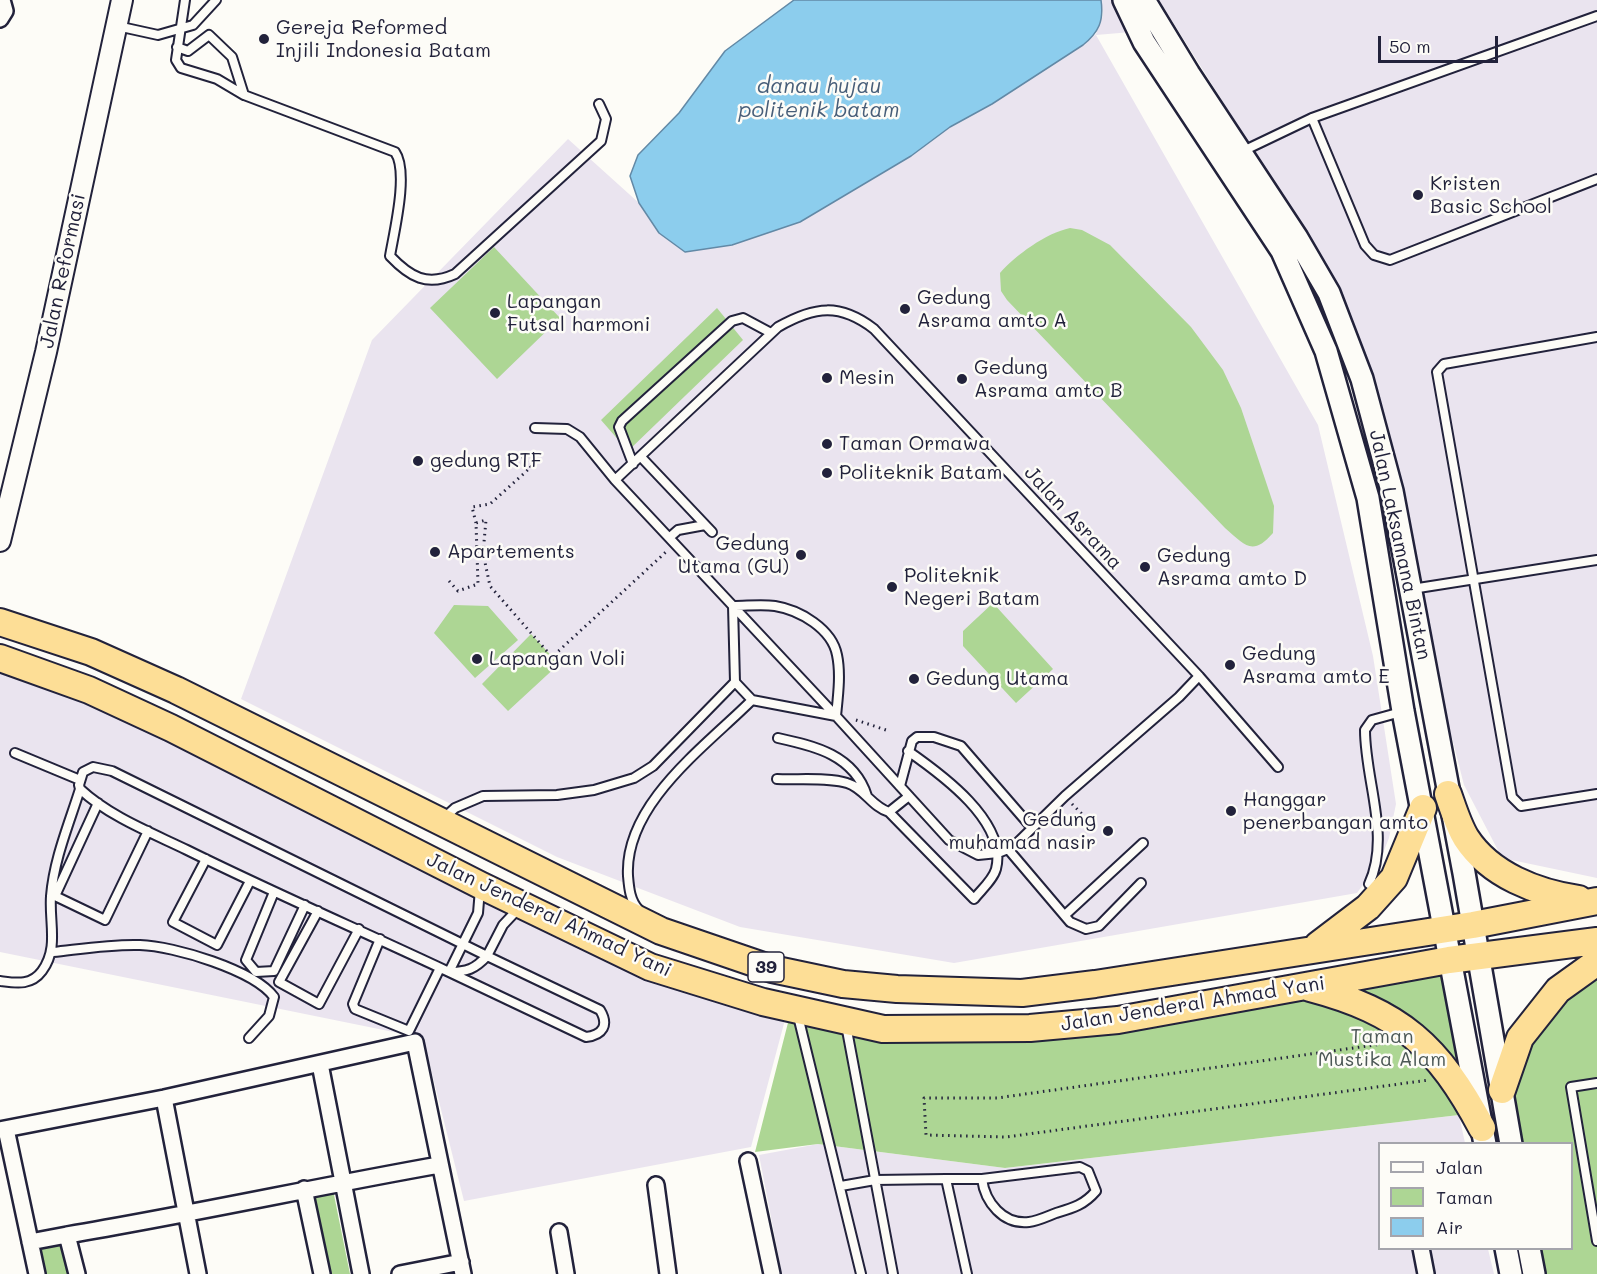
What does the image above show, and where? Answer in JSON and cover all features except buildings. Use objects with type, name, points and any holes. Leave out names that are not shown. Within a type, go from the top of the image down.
[{"type":"highway","name":"Jalan Jenderal Ahmad Yani","points":[[0,622],[91,651],[661,931],[772,969],[854,985],[1022,993],[1095,984],[1316,947],[1473,925],[1597,901]]},
{"type":"highway","name":"Jalan Jenderal Ahmad Yani","points":[[0,658],[88,690],[171,728],[480,885],[650,967],[762,1002],[883,1029],[1030,1028],[1118,1020],[1478,955],[1597,941]]},
{"type":"highway","points":[[1448,794],[1465,837],[1482,858],[1499,870],[1537,889],[1556,896],[1597,901]]},
{"type":"highway","points":[[1316,947],[1368,907],[1394,879],[1423,808]]},
{"type":"highway","points":[[1502,1090],[1520,1038],[1558,990],[1597,962]]},
{"type":"highway","points":[[762,1002],[774,990],[772,969]]},
{"type":"highway","points":[[1306,987],[1381,1014],[1418,1039],[1453,1076],[1483,1136]]},
{"type":"main road","name":"Jalan Laksamana Bintan","points":[[1124,0],[1144,42],[1282,251],[1326,351],[1368,498],[1403,711],[1483,1136]]},
{"type":"main road","name":"Jalan Laksamana Bintan","points":[[1144,0],[1329,293],[1362,379],[1392,491],[1473,925],[1510,1142]]},
{"type":"main road","points":[[1368,498],[1392,491]]},
{"type":"main road","points":[[1506,1250],[1511,1274]]},
{"type":"main road","points":[[1529,1250],[1534,1274]]},
{"type":"street","points":[[0,19],[5,11],[3,0]]},
{"type":"street","name":"Jalan Reformasi","points":[[0,542],[46,352],[122,0]]},
{"type":"street","points":[[37,1274],[3,1130],[164,1098],[415,1042],[462,1268],[400,1274]]},
{"type":"street","points":[[320,1064],[345,1182],[361,1274]]},
{"type":"street","points":[[164,1098],[198,1274]]},
{"type":"street","points":[[748,1161],[772,1274]]},
{"type":"street","points":[[30,1242],[188,1215],[304,1189],[440,1165]]},
{"type":"street","points":[[656,1185],[668,1274]]},
{"type":"street","points":[[304,1189],[322,1274]]},
{"type":"street","points":[[560,1232],[566,1274]]},
{"type":"street","points":[[67,1235],[77,1274]]},
{"type":"street","points":[[1421,1250],[1426,1274]]},
{"type":"lane","points":[[184,0],[176,60],[182,68],[217,79],[244,94],[395,152],[399,158],[400,184],[390,256],[414,278],[427,281],[443,280],[455,274],[601,141],[606,119],[599,104]]},
{"type":"lane","points":[[116,25],[158,34],[193,25],[216,0]]},
{"type":"lane","points":[[1242,152],[1312,118],[1597,16]]},
{"type":"lane","points":[[177,47],[188,51],[209,35],[215,39],[232,57],[244,94]]},
{"type":"lane","points":[[1312,118],[1365,245],[1374,255],[1390,260],[1597,179]]},
{"type":"lane","name":"Jalan Asrama","points":[[615,480],[771,333],[793,318],[835,309],[848,312],[874,329],[1199,676],[1278,767]]},
{"type":"lane","points":[[633,464],[620,427],[622,421],[732,321],[743,318],[771,333]]},
{"type":"lane","points":[[1597,337],[1444,364],[1438,369],[1513,799],[1518,805],[1525,806],[1597,794]]},
{"type":"lane","points":[[535,428],[573,432],[949,840],[978,855],[996,854],[1008,849],[1179,697],[1199,676]]},
{"type":"lane","points":[[641,457],[712,532]]},
{"type":"lane","points":[[673,540],[678,530],[705,525]]},
{"type":"lane","points":[[1410,589],[1597,560]]},
{"type":"lane","points":[[733,606],[735,682],[752,700],[836,716]]},
{"type":"lane","points":[[733,606],[773,606],[790,610],[810,621],[830,637],[838,666],[836,716]]},
{"type":"lane","points":[[440,821],[455,808],[483,796],[557,795],[594,790],[634,778],[653,766],[735,682]]},
{"type":"lane","points":[[661,931],[635,906],[630,892],[628,866],[633,839],[645,811],[655,796],[752,700]]},
{"type":"lane","points":[[1369,884],[1375,870],[1379,840],[1365,730],[1372,720],[1403,711]]},
{"type":"lane","points":[[900,786],[912,741],[917,737],[934,737],[961,746],[1032,828]]},
{"type":"lane","points":[[778,738],[829,751],[863,784],[867,796]]},
{"type":"lane","points":[[777,779],[847,783],[867,796],[879,809],[889,812],[974,899],[996,870],[995,836],[982,817],[941,774],[908,751]]},
{"type":"lane","points":[[15,753],[80,780]]},
{"type":"lane","points":[[0,981],[25,984],[41,973],[53,952],[51,896],[60,848],[81,789],[80,780],[83,772],[93,767],[112,771],[463,945],[600,1010],[605,1018],[604,1029],[596,1036],[586,1037],[359,929],[250,881],[148,831],[98,803],[81,789]]},
{"type":"lane","points":[[889,812],[909,796]]},
{"type":"lane","points":[[98,803],[55,896],[105,920],[148,831]]},
{"type":"lane","points":[[1065,915],[1143,843]]},
{"type":"lane","points":[[1008,849],[1079,928],[1099,926],[1141,882]]},
{"type":"lane","points":[[206,859],[173,922],[217,945],[250,881]]},
{"type":"lane","points":[[449,972],[478,913],[480,885]]},
{"type":"lane","points":[[274,892],[246,957],[246,964],[256,972],[274,971],[305,905]]},
{"type":"lane","points":[[449,972],[465,972],[478,967],[487,956],[503,924],[521,905]]},
{"type":"lane","points":[[318,911],[279,982],[319,1004],[359,929]]},
{"type":"lane","points":[[380,939],[353,1005],[355,1010],[409,1031],[440,968]]},
{"type":"lane","points":[[53,952],[141,945],[182,953],[231,969],[267,988],[274,997],[269,1016],[249,1038]]},
{"type":"lane","points":[[797,1011],[861,1274]]},
{"type":"lane","points":[[845,1021],[892,1274]]},
{"type":"lane","points":[[1597,1083],[1571,1086],[1597,1241]]},
{"type":"lane","points":[[841,1186],[875,1180],[982,1179],[1080,1167],[1088,1171],[1096,1191],[1085,1204],[1028,1222],[1014,1220],[992,1206],[984,1194],[982,1179]]},
{"type":"lane","points":[[946,1179],[967,1274]]},
{"type":"path","points":[[448,581],[458,591],[478,584],[476,523],[472,507],[490,504],[531,467],[520,454]]},
{"type":"path","points":[[476,523],[486,520],[483,553],[490,586],[552,657],[673,540]]},
{"type":"path","points":[[836,716],[886,730]]},
{"type":"path","points":[[1065,796],[1084,816]]},
{"type":"path","points":[[1418,1039],[997,1098],[924,1098],[926,1135],[1006,1137],[1453,1076]]},
{"type":"shaded area","name":"Politeknik Batam","points":[[1101,0],[1137,0],[1155,30],[1096,35],[1318,425],[1373,656],[1396,804],[1389,838],[1379,863],[1357,893],[954,963],[740,927],[557,857],[241,699],[372,340],[568,139],[639,203],[659,233],[684,251],[732,245],[800,222],[911,156],[950,127],[992,104],[1083,45],[1096,34],[1103,15]]},
{"type":"shaded area","points":[[1159,0],[1597,0],[1597,878],[1502,858],[1464,785],[1336,282]]},
{"type":"shaded area","points":[[0,669],[88,697],[786,1016],[751,1147],[464,1201],[423,1038],[0,952]]},
{"type":"shaded area","points":[[1459,1115],[1465,1142],[1378,1142],[1378,1250],[1488,1250],[1494,1274],[782,1274],[759,1155],[818,1144],[1005,1168]]},
{"type":"green space","points":[[1070,228],[1082,230],[1110,245],[1191,327],[1223,370],[1241,408],[1274,506],[1273,533],[1259,545],[1249,546],[1243,543],[1225,528],[1007,300],[1001,291],[1000,273],[1007,266],[1042,240]]},
{"type":"green space","name":"Lapangan Futsal harmoni","points":[[494,247],[560,318],[497,379],[430,308]]},
{"type":"green space","points":[[717,308],[743,340],[628,451],[601,420]]},
{"type":"green space","points":[[993,603],[1053,669],[1016,703],[963,646],[963,631]]},
{"type":"green space","name":"Lapangan Voli","points":[[454,605],[488,606],[518,640],[475,678],[434,633]]},
{"type":"green space","points":[[531,634],[559,664],[508,711],[482,684]]},
{"type":"green space","points":[[1597,953],[1597,1274],[1543,1274],[1539,1250],[1573,1250],[1573,1142],[1520,1142],[1512,1095],[1528,1038]]},
{"type":"green space","name":"Taman Mustika Alam","points":[[1449,960],[1470,1068],[1459,1115],[1005,1168],[818,1144],[755,1152],[791,1011],[963,1029]]},
{"type":"green space","points":[[333,1190],[350,1274],[329,1274],[313,1194]]},
{"type":"green space","points":[[65,1239],[73,1274],[41,1274],[34,1246]]},
{"type":"water","name":"danau hujau politenik batam","points":[[794,0],[1101,0],[1102,14],[1097,31],[1083,45],[992,104],[950,127],[911,156],[800,222],[732,245],[685,252],[659,233],[639,203],[630,176],[638,155],[679,113],[725,51]]},
{"type":"place","name":"Gereja Reformed Injili Indonesia Batam","points":[[264,39]]},
{"type":"place","name":"Kristen Basic School","points":[[1418,195]]},
{"type":"place","name":"Gedung Asrama amto A","points":[[905,309]]},
{"type":"place","name":"Lapangan Futsal harmoni","points":[[495,313]]},
{"type":"place","name":"Mesin","points":[[827,378]]},
{"type":"place","name":"Gedung Asrama amto B","points":[[962,379]]},
{"type":"place","name":"Taman Ormawa","points":[[827,444]]},
{"type":"place","name":"gedung RTF","points":[[418,461]]},
{"type":"place","name":"Politeknik Batam","points":[[827,473]]},
{"type":"place","name":"Apartements","points":[[435,552]]},
{"type":"place","name":"Gedung Utama (GU)","points":[[801,555]]},
{"type":"place","name":"Gedung Asrama amto D","points":[[1145,567]]},
{"type":"place","name":"Politeknik Negeri Batam","points":[[892,587]]},
{"type":"place","name":"Lapangan Voli","points":[[477,659]]},
{"type":"place","name":"Gedung Asrama amto E","points":[[1230,665]]},
{"type":"place","name":"Gedung Utama","points":[[914,679]]},
{"type":"place","name":"Hanggar penerbangan amto","points":[[1231,811]]},
{"type":"place","name":"Gedung muhamad nasir","points":[[1108,831]]}]
